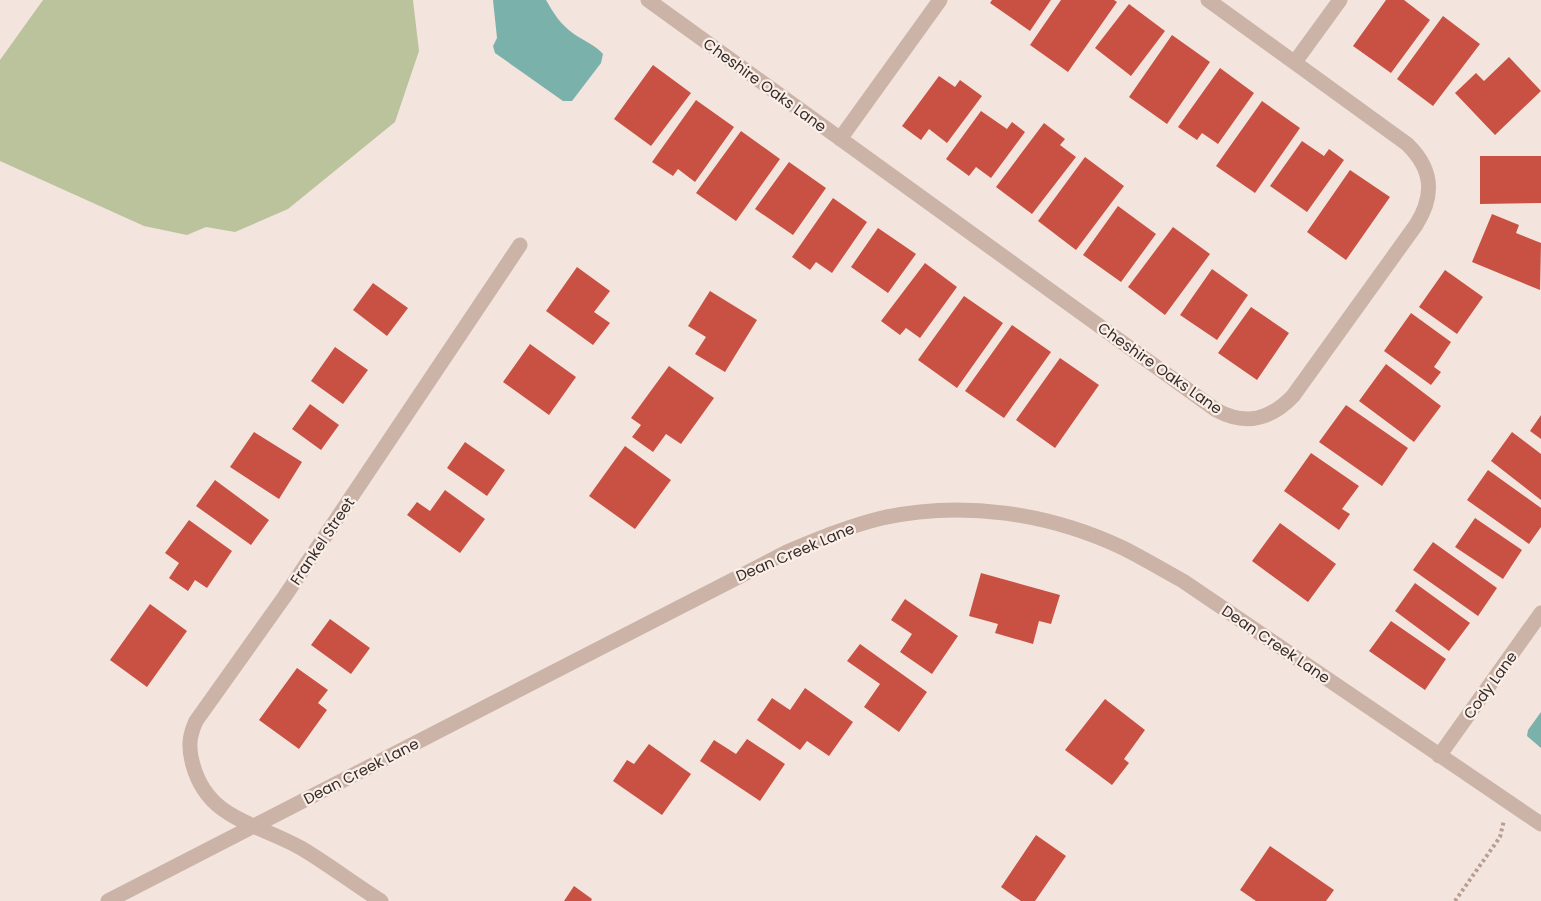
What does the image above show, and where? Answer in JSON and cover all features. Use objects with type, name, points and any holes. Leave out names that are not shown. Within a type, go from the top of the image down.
[{"type":"street","name":"Cheshire Oaks Lane","points":[[648,0],[1216,410],[1234,417],[1253,419],[1264,417],[1275,411],[1293,396],[1416,225],[1423,215],[1429,194],[1427,172],[1416,152],[1208,0]]},
{"type":"street","points":[[840,139],[940,0]]},
{"type":"street","points":[[1295,62],[1340,0]]},
{"type":"street","name":"Frankel Street","points":[[381,901],[299,848],[217,807],[205,793],[195,772],[190,754],[189,735],[196,721],[285,596],[520,245]]},
{"type":"street","name":"Dean Creek Lane","points":[[108,901],[787,552],[857,525],[883,518],[930,511],[982,512],[1035,518],[1083,532],[1124,548],[1183,581],[1541,824]]},
{"type":"street","name":"Cody Lane","points":[[1438,756],[1541,613]]},
{"type":"path","points":[[1455,901],[1500,837],[1506,801]]},
{"type":"green space","points":[[43,0],[413,0],[419,51],[395,122],[288,209],[235,232],[206,227],[187,235],[144,226],[0,161],[0,60]]},
{"type":"water","points":[[493,0],[546,0],[565,27],[603,54],[601,63],[572,101],[563,101],[495,53],[493,46],[497,38]]},
{"type":"water","points":[[1541,712],[1541,748],[1527,736],[1528,730]]},
{"type":"building","points":[[992,0],[1051,0],[1030,31],[990,3]]},
{"type":"building","points":[[1061,0],[1114,0],[1117,2],[1068,72],[1030,45]]},
{"type":"building","points":[[1386,0],[1404,0],[1430,20],[1391,73],[1353,46]]},
{"type":"building","points":[[1129,4],[1165,31],[1131,76],[1095,48]]},
{"type":"building","points":[[1443,16],[1480,44],[1433,106],[1397,79]]},
{"type":"building","points":[[1172,35],[1210,62],[1167,124],[1129,97]]},
{"type":"building","points":[[1509,57],[1541,91],[1495,135],[1455,93],[1476,73],[1484,81]]},
{"type":"building","points":[[653,65],[691,93],[651,146],[614,119]]},
{"type":"building","points":[[1220,68],[1254,93],[1218,144],[1202,133],[1197,140],[1178,127]]},
{"type":"building","points":[[939,76],[955,87],[960,80],[982,96],[947,143],[929,129],[921,140],[902,126]]},
{"type":"building","points":[[696,100],[734,127],[695,182],[678,169],[673,176],[652,162]]},
{"type":"building","points":[[1262,101],[1300,128],[1255,193],[1216,166]]},
{"type":"building","points":[[981,111],[1007,129],[1012,122],[1025,132],[991,178],[976,167],[969,176],[946,159]]},
{"type":"building","points":[[1044,123],[1065,139],[1060,145],[1076,157],[1032,214],[996,187]]},
{"type":"building","points":[[741,131],[780,159],[736,221],[696,193]]},
{"type":"building","points":[[1302,141],[1324,156],[1329,149],[1344,160],[1307,212],[1270,186]]},
{"type":"building","points":[[1480,156],[1541,156],[1541,203],[1480,204]]},
{"type":"building","points":[[1085,157],[1124,186],[1076,250],[1038,221]]},
{"type":"building","points":[[789,162],[826,188],[793,235],[755,209]]},
{"type":"building","points":[[1350,170],[1390,197],[1346,260],[1307,232]]},
{"type":"building","points":[[833,198],[867,222],[832,273],[816,262],[810,270],[792,257]]},
{"type":"building","points":[[1118,206],[1156,234],[1121,282],[1083,255]]},
{"type":"building","points":[[1492,214],[1519,225],[1516,233],[1541,243],[1540,290],[1472,262]]},
{"type":"building","points":[[1173,227],[1210,254],[1165,315],[1128,287]]},
{"type":"building","points":[[878,228],[916,254],[888,293],[851,267]]},
{"type":"building","points":[[925,263],[957,287],[920,338],[906,328],[900,335],[881,321]]},
{"type":"building","points":[[577,267],[610,291],[594,312],[610,323],[593,345],[546,311]]},
{"type":"building","points":[[1212,269],[1248,295],[1217,340],[1180,315]]},
{"type":"building","points":[[1445,270],[1483,297],[1457,334],[1419,307]]},
{"type":"building","points":[[373,283],[408,308],[387,336],[353,310]]},
{"type":"building","points":[[710,291],[757,320],[725,372],[695,354],[706,337],[688,326]]},
{"type":"building","points":[[964,296],[1003,323],[957,388],[918,360]]},
{"type":"building","points":[[1251,307],[1289,333],[1257,380],[1218,353]]},
{"type":"building","points":[[1411,313],[1451,342],[1434,367],[1441,372],[1431,385],[1384,351]]},
{"type":"building","points":[[1012,325],[1051,352],[1004,418],[965,391]]},
{"type":"building","points":[[530,344],[576,377],[549,415],[503,382]]},
{"type":"building","points":[[335,347],[368,370],[343,404],[311,381]]},
{"type":"building","points":[[1060,358],[1099,385],[1055,448],[1016,420]]},
{"type":"building","points":[[1386,364],[1441,406],[1414,442],[1359,401]]},
{"type":"building","points":[[669,366],[714,398],[681,444],[666,434],[653,452],[632,437],[641,425],[631,418]]},
{"type":"building","points":[[310,404],[339,425],[321,450],[292,429]]},
{"type":"building","points":[[1346,405],[1408,448],[1382,486],[1319,442]]},
{"type":"building","points":[[1541,415],[1541,439],[1530,431]]},
{"type":"building","points":[[254,432],[302,462],[279,499],[230,467]]},
{"type":"building","points":[[1512,432],[1541,454],[1541,500],[1491,461]]},
{"type":"building","points":[[465,442],[505,470],[487,496],[447,468]]},
{"type":"building","points":[[625,446],[671,480],[635,529],[589,496]]},
{"type":"building","points":[[1311,453],[1359,486],[1342,509],[1350,514],[1339,530],[1284,491]]},
{"type":"building","points":[[1488,470],[1541,508],[1541,527],[1529,544],[1467,500]]},
{"type":"building","points":[[215,480],[269,520],[251,545],[196,506]]},
{"type":"building","points":[[445,490],[485,519],[460,553],[407,515],[417,502],[430,511]]},
{"type":"building","points":[[1475,518],[1522,550],[1503,579],[1455,547]]},
{"type":"building","points":[[189,520],[232,551],[207,588],[195,580],[188,591],[169,578],[179,563],[165,553]]},
{"type":"building","points":[[1280,523],[1336,564],[1308,602],[1252,561]]},
{"type":"building","points":[[1433,542],[1497,588],[1478,616],[1413,570]]},
{"type":"building","points":[[981,573],[1060,595],[1051,624],[1039,621],[1033,644],[995,633],[998,624],[969,616]]},
{"type":"building","points":[[1415,583],[1470,623],[1449,651],[1395,611]]},
{"type":"building","points":[[905,599],[958,636],[932,674],[900,652],[912,634],[891,620]]},
{"type":"building","points":[[150,604],[187,631],[147,687],[110,660]]},
{"type":"building","points":[[330,619],[370,648],[351,674],[311,645]]},
{"type":"building","points":[[1391,621],[1446,659],[1425,690],[1369,651]]},
{"type":"building","points":[[860,644],[927,692],[899,732],[864,707],[880,684],[847,661]]},
{"type":"building","points":[[297,668],[328,690],[318,703],[327,710],[299,749],[259,720]]},
{"type":"building","points":[[805,688],[853,722],[829,756],[807,741],[800,750],[757,720],[772,698],[790,710]]},
{"type":"building","points":[[1105,699],[1145,730],[1124,759],[1129,763],[1112,785],[1065,750]]},
{"type":"building","points":[[747,739],[785,764],[760,801],[700,761],[714,740],[736,754]]},
{"type":"building","points":[[649,744],[691,774],[662,815],[613,781],[627,760],[634,764]]},
{"type":"building","points":[[1036,835],[1066,856],[1035,901],[1021,901],[1001,887]]},
{"type":"building","points":[[1270,846],[1334,890],[1326,901],[1256,901],[1240,890]]},
{"type":"building","points":[[574,886],[592,899],[591,901],[564,901]]}]
